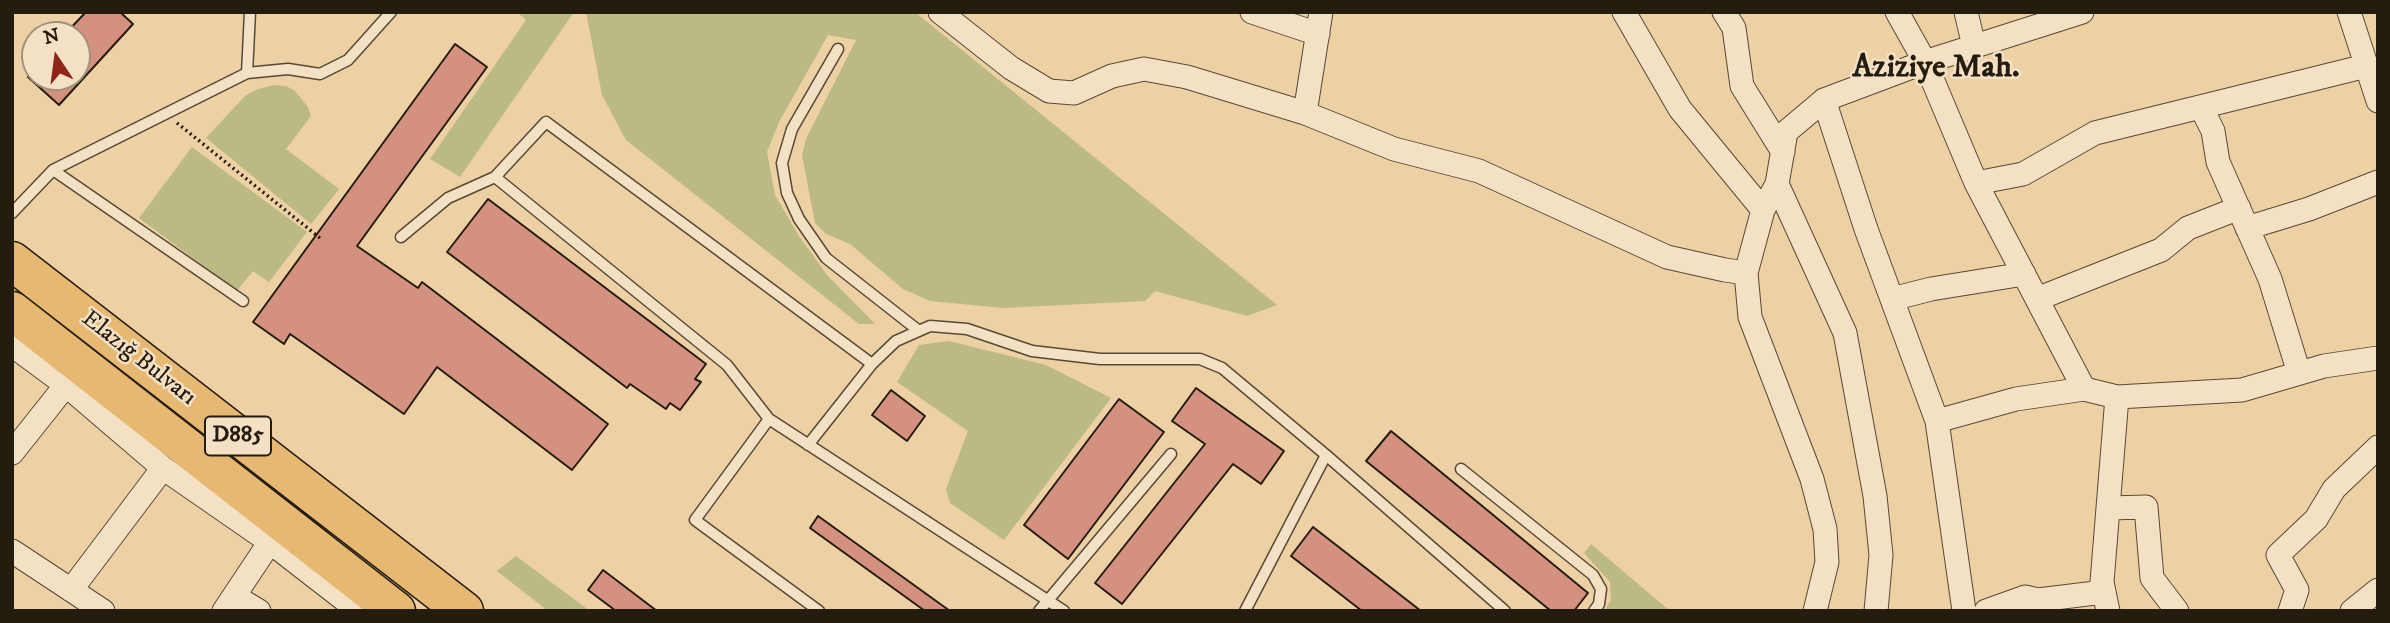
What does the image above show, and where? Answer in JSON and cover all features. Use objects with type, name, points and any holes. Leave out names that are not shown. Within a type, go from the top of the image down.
[{"type":"highway","name":"Elazığ Bulvarı","points":[[12,261],[464,611]]},
{"type":"highway","name":"Elazığ Bulvarı","points":[[12,311],[396,611]]},
{"type":"highway","points":[[428,583],[472,611]]},
{"type":"street","points":[[940,12],[1011,68],[1049,91],[1074,93],[1112,76],[1144,69],[1187,77],[1305,113],[1394,149],[1479,172],[1667,257],[1725,271],[1746,273]]},
{"type":"street","points":[[1252,12],[1320,23],[1305,113]]},
{"type":"street","points":[[1624,12],[1680,109],[1763,210]]},
{"type":"street","points":[[1724,12],[1734,28],[1742,86],[1783,152]]},
{"type":"street","points":[[1896,12],[1925,62],[1976,183],[2084,388]]},
{"type":"street","points":[[1966,12],[1975,46]]},
{"type":"street","points":[[1815,611],[1827,562],[1825,529],[1812,480],[1750,317],[1746,273],[1763,210],[1777,184],[1786,132],[1824,100],[1925,62],[2082,12]]},
{"type":"street","points":[[2349,12],[2378,102]]},
{"type":"street","points":[[1976,183],[2023,174],[2095,133],[2366,66]]},
{"type":"street","points":[[1824,100],[1866,229],[1937,421],[1964,611]]},
{"type":"street","points":[[2201,107],[2213,131],[2218,162],[2270,279],[2299,373]]},
{"type":"street","points":[[2037,299],[2161,250],[2188,229],[2309,209],[2378,182]]},
{"type":"street","points":[[1777,184],[1845,333],[1875,496],[1881,555],[1876,611]]},
{"type":"street","points":[[1892,299],[1931,289],[2024,274]]},
{"type":"street","points":[[12,345],[66,385],[163,468],[270,542],[359,611]]},
{"type":"street","points":[[1937,421],[2016,399],[2084,388],[2117,397],[2242,390],[2324,366],[2378,358]]},
{"type":"street","points":[[12,453],[66,385]]},
{"type":"street","points":[[1986,611],[2025,597],[2038,600],[2106,601],[2102,582],[2117,397]]},
{"type":"street","points":[[2290,611],[2297,590],[2278,555],[2316,519],[2334,489],[2373,462]]},
{"type":"street","points":[[71,590],[163,468]]},
{"type":"street","points":[[2108,508],[2146,507],[2152,578],[2176,611]]},
{"type":"street","points":[[259,611],[229,603],[270,542]]},
{"type":"street","points":[[12,551],[103,611]]},
{"type":"street","points":[[2353,611],[2378,590]]},
{"type":"lane","points":[[247,73],[250,12]]},
{"type":"lane","points":[[12,213],[53,170],[247,73],[288,69],[320,74],[348,60],[391,12]]},
{"type":"lane","points":[[838,49],[792,129],[782,163],[787,193],[799,219],[826,258],[919,331]]},
{"type":"lane","points":[[401,237],[447,198],[495,177],[545,122],[872,364]]},
{"type":"lane","points":[[53,170],[243,300]]},
{"type":"lane","points":[[495,177],[727,365],[769,419],[1064,611]]},
{"type":"lane","points":[[808,445],[872,364],[896,341],[930,326],[967,329],[1032,351],[1100,359],[1200,359],[1222,368],[1505,611]]},
{"type":"lane","points":[[769,419],[695,520],[819,611]]},
{"type":"lane","points":[[1039,611],[1171,454]]},
{"type":"lane","points":[[1245,611],[1326,455]]},
{"type":"lane","points":[[1461,468],[1593,575],[1601,589],[1599,604],[1594,611]]},
{"type":"path","points":[[165,114],[320,238]]},
{"type":"shaded area","points":[[517,12],[574,12],[460,177],[430,159],[526,20]]},
{"type":"shaded area","points":[[586,12],[915,12],[1277,305],[1247,316],[1155,291],[1145,301],[1004,308],[930,301],[903,289],[850,244],[826,234],[815,223],[802,155],[806,139],[856,40],[828,35],[779,122],[767,152],[775,195],[799,236],[827,275],[875,324],[859,324],[626,140],[602,95]]},
{"type":"shaded area","points":[[274,85],[294,90],[308,107],[311,116],[286,149],[339,189],[311,224],[206,138],[245,96]]},
{"type":"shaded area","points":[[192,147],[307,232],[269,282],[253,271],[237,291],[139,218]]},
{"type":"shaded area","points":[[949,341],[1046,365],[1111,398],[1004,540],[950,503],[946,489],[968,431],[897,382],[919,345]]},
{"type":"shaded area","points":[[1591,544],[1670,611],[1604,611],[1611,600],[1610,582],[1584,553]]},
{"type":"shaded area","points":[[516,556],[590,611],[548,611],[497,571]]},
{"type":"building","points":[[86,12],[120,12],[133,24],[91,70],[91,21],[77,21]]},
{"type":"building","points":[[455,44],[487,67],[357,246],[418,288],[422,282],[608,424],[572,470],[437,367],[404,414],[290,334],[284,344],[253,322]]},
{"type":"building","points":[[44,91],[72,91],[59,105]]},
{"type":"building","points":[[488,199],[706,364],[695,379],[701,382],[680,410],[670,403],[666,409],[630,384],[627,388],[447,252]]},
{"type":"building","points":[[1196,388],[1284,451],[1261,484],[1233,464],[1122,604],[1095,583],[1205,444],[1172,421]]},
{"type":"building","points":[[891,390],[925,416],[907,441],[872,415]]},
{"type":"building","points":[[1119,399],[1164,432],[1068,559],[1024,525]]},
{"type":"building","points":[[1391,431],[1588,593],[1574,611],[1551,611],[1366,461]]},
{"type":"building","points":[[818,516],[950,611],[925,611],[810,528]]},
{"type":"building","points":[[1313,527],[1421,611],[1362,611],[1291,556]]},
{"type":"building","points":[[603,570],[657,611],[616,611],[588,590]]},
{"type":"district","name":"Aziziye Mah.","points":[[1936,69]]}]
